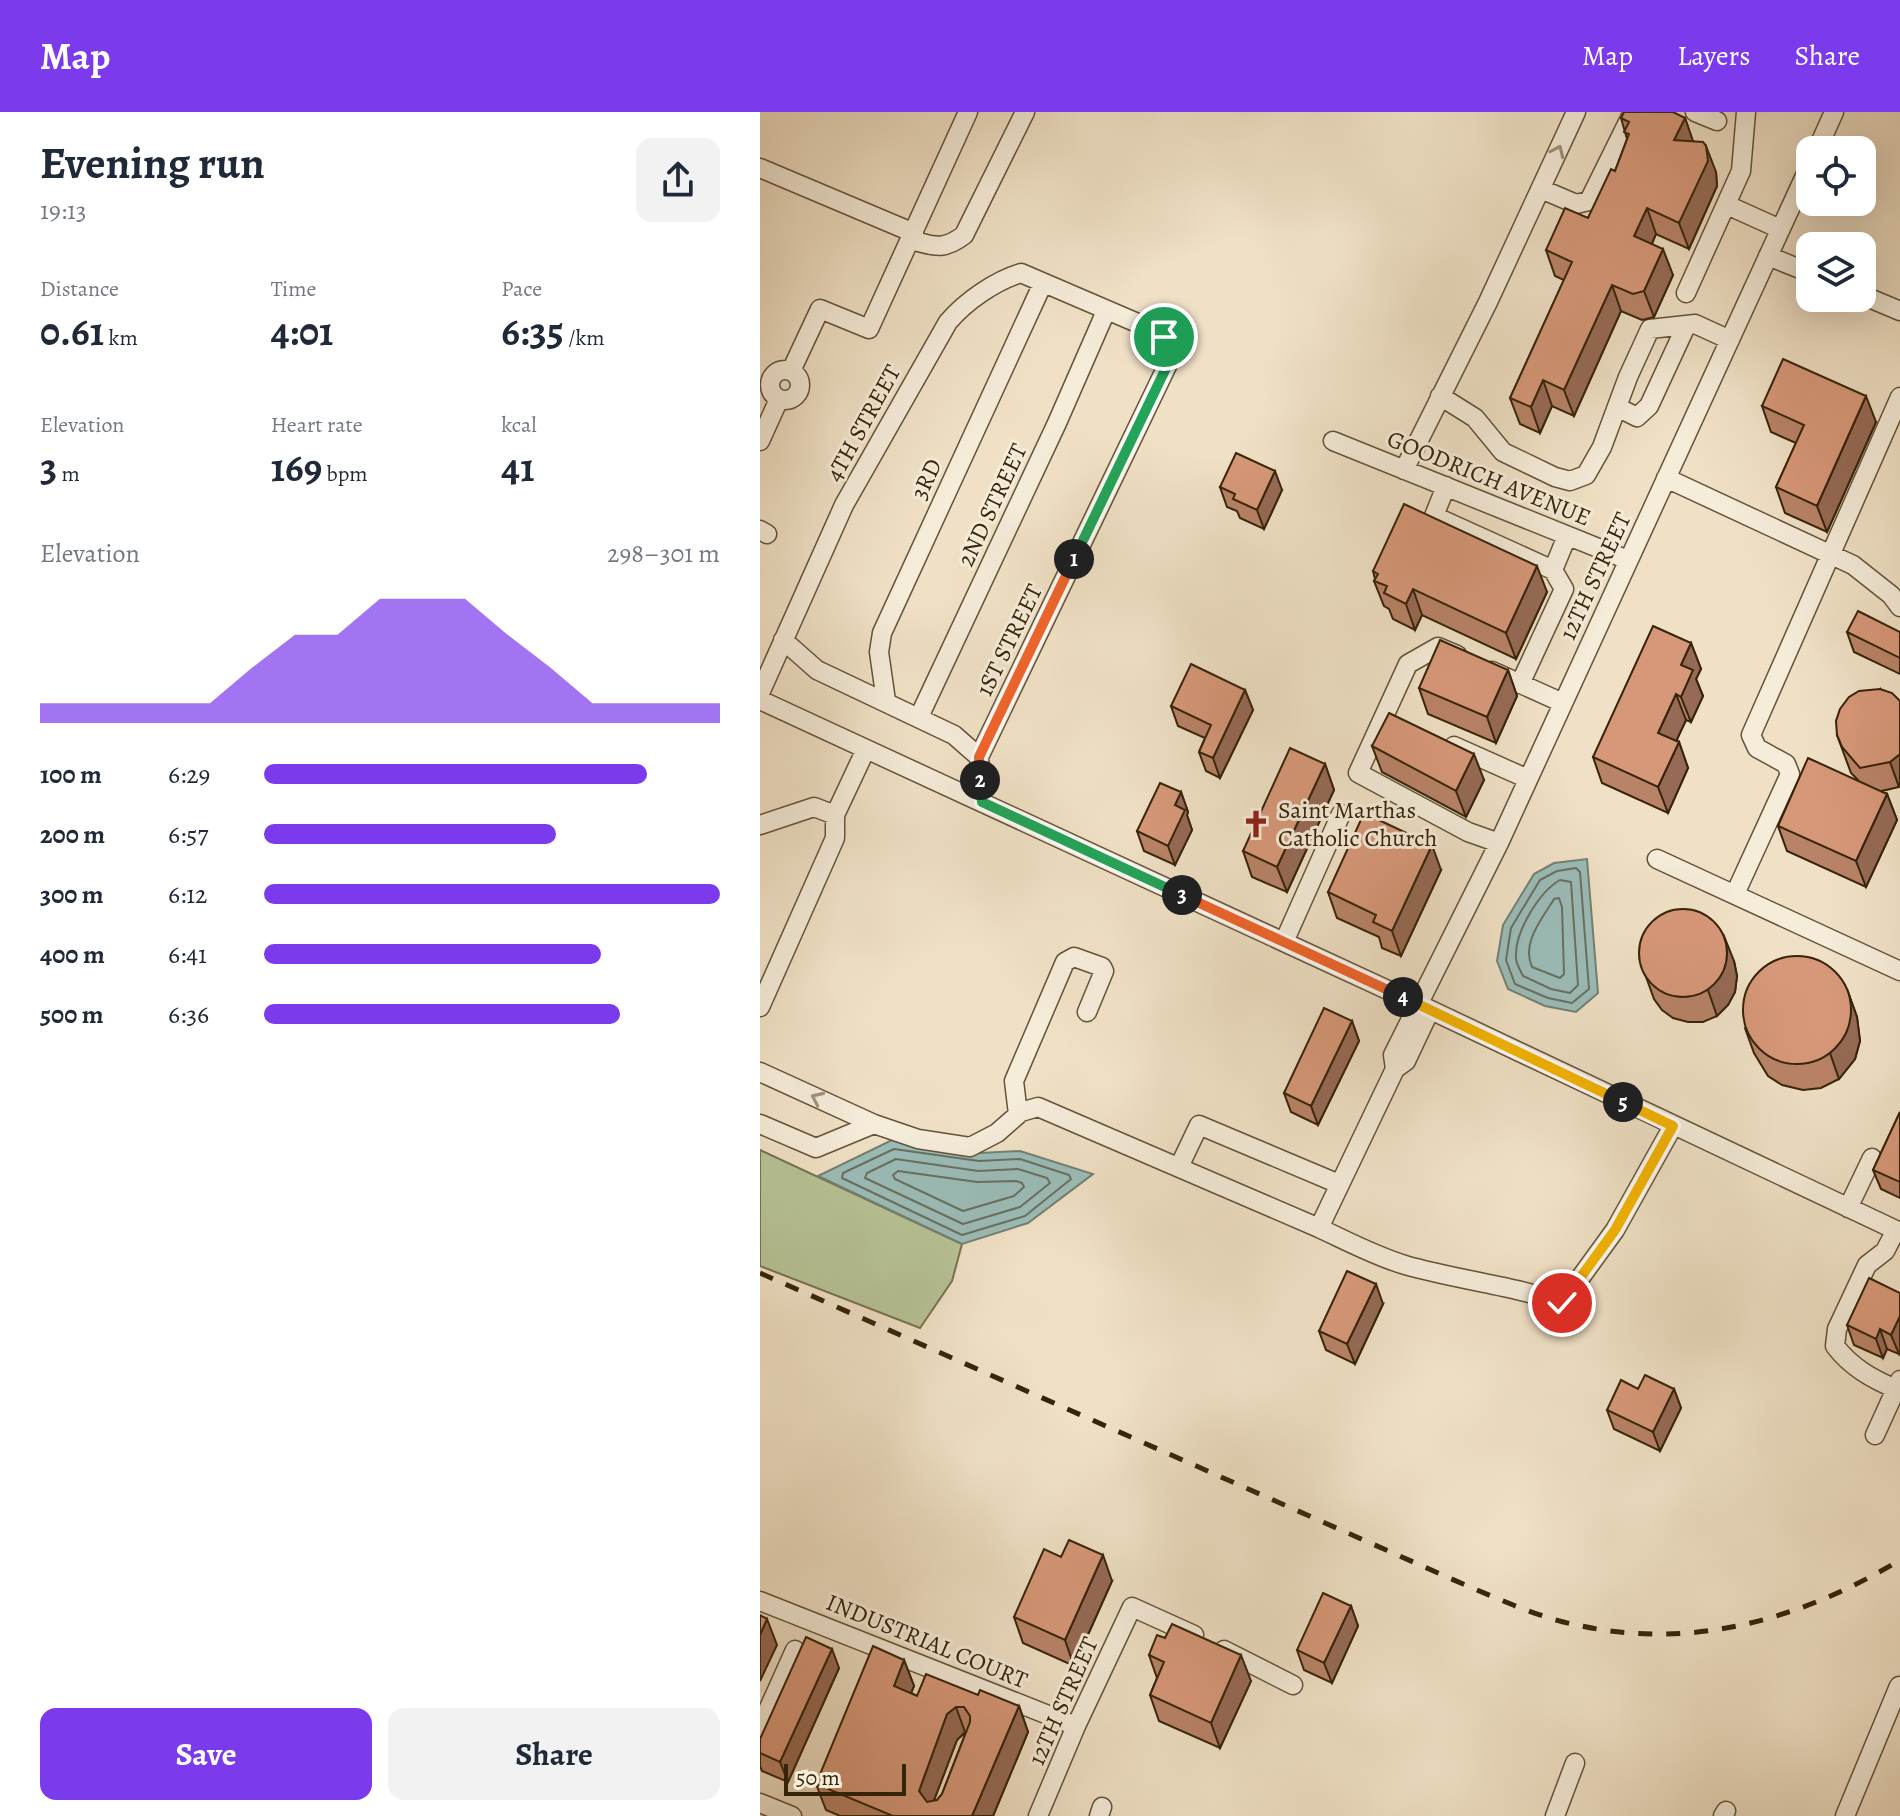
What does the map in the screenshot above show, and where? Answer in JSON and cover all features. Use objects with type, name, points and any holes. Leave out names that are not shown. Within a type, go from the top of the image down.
[{"type":"street","points":[[760,441],[779,399],[770,390],[770,380],[780,370],[791,371],[820,309],[869,329],[968,112]]},
{"type":"street","points":[[760,168],[939,247],[952,245],[964,235],[1025,112]]},
{"type":"street","points":[[1404,470],[1576,112]]},
{"type":"street","points":[[1541,189],[1576,204],[1589,201],[1633,112]]},
{"type":"street","points":[[1695,112],[1717,121]]},
{"type":"street","points":[[1686,293],[1727,205],[1743,162],[1746,112]]},
{"type":"street","points":[[1823,136],[1834,112]]},
{"type":"street","name":"12TH STREET","points":[[1319,1228],[1395,1069],[1393,1055],[1424,1007],[1796,195]]},
{"type":"street","points":[[1727,205],[1780,229]]},
{"type":"street","points":[[1768,256],[1796,267]]},
{"type":"street","name":"4TH STREET","points":[[760,693],[844,505],[948,322],[969,302],[1021,273],[1156,331],[1164,337],[1168,347]]},
{"type":"street","name":"3RD","points":[[886,701],[879,652],[882,633],[1043,283]]},
{"type":"street","points":[[1876,301],[1900,311]]},
{"type":"street","name":"2ND STREET","points":[[919,717],[1106,311]]},
{"type":"street","points":[[1440,396],[1475,418],[1503,452],[1570,481],[1586,475],[1602,447],[1650,329],[1695,324],[1730,340]]},
{"type":"street","points":[[1617,407],[1637,417],[1649,406],[1686,326]]},
{"type":"street","name":"1ST STREET","points":[[979,757],[1167,366],[1168,347]]},
{"type":"street","points":[[1735,894],[1790,774],[1786,764],[1757,748],[1751,735],[1900,397]]},
{"type":"street","name":"GOODRICH AVENUE","points":[[1333,441],[1628,560]]},
{"type":"street","points":[[1666,478],[1831,554],[1871,577],[1900,607]]},
{"type":"street","points":[[1446,486],[1434,516],[1553,570],[1564,589],[1520,684]]},
{"type":"street","points":[[1553,570],[1567,536]]},
{"type":"street","points":[[783,640],[817,670],[954,735],[979,757],[982,802]]},
{"type":"street","points":[[1499,843],[1468,832],[1358,773],[1392,718],[1408,664],[1438,647],[1563,703]]},
{"type":"street","points":[[760,700],[1424,1007],[1898,1231],[1885,1251],[1867,1265],[1837,1329],[1835,1346],[1846,1361],[1877,1381],[1898,1384],[1875,1435]]},
{"type":"street","points":[[1442,740],[1528,779]]},
{"type":"street","points":[[760,1007],[835,838],[835,815],[866,749]]},
{"type":"street","points":[[760,825],[814,807],[835,815]]},
{"type":"street","points":[[1284,942],[1341,814]]},
{"type":"street","points":[[1657,859],[1900,971]]},
{"type":"street","points":[[1018,1114],[1014,1081],[1065,962],[1074,957],[1102,967],[1104,971],[1087,1012]]},
{"type":"street","points":[[760,1072],[874,1124],[918,1139],[970,1147],[997,1133],[1018,1114],[1038,1107],[1400,1264],[1562,1303],[1615,1230],[1673,1126]]},
{"type":"street","points":[[760,1124],[816,1148],[874,1124]]},
{"type":"street","points":[[1179,1167],[1199,1125],[1339,1184]]},
{"type":"street","points":[[1848,1208],[1872,1158]]},
{"type":"street","name":"INDUSTRIAL COURT","points":[[760,1601],[1076,1726]]},
{"type":"street","name":"12TH STREET","points":[[1038,1816],[1132,1607],[1293,1685]]},
{"type":"street","points":[[760,1728],[795,1650]]},
{"type":"street","points":[[1845,1816],[1899,1686]]},
{"type":"street","points":[[1555,1816],[1575,1763]]},
{"type":"street","points":[[760,1803],[792,1816]]},
{"type":"green space","points":[[760,1150],[962,1244],[952,1281],[920,1328],[760,1266]]},
{"type":"water","points":[[1587,859],[1598,993],[1576,1012],[1545,1006],[1508,989],[1497,961],[1503,925],[1534,874],[1554,863]]},
{"type":"water","points":[[892,1140],[980,1153],[1020,1151],[1093,1174],[1028,1223],[962,1244],[818,1176]]},
{"type":"building","points":[[1624,112],[1673,112],[1685,118],[1674,140],[1703,142],[1708,161],[1679,223],[1647,208],[1634,236],[1663,249],[1644,291],[1633,294],[1612,285],[1564,390],[1543,380],[1531,407],[1510,398],[1572,262],[1546,250],[1565,208],[1588,218],[1611,169],[1615,171],[1629,134],[1624,132],[1629,122],[1621,118]]},
{"type":"building","points":[[1783,359],[1866,396],[1817,506],[1776,487],[1804,425],[1762,406]]},
{"type":"building","points":[[1236,453],[1275,471],[1257,510],[1233,499],[1235,494],[1220,487]]},
{"type":"building","points":[[1404,504],[1537,566],[1506,633],[1413,589],[1406,604],[1384,593],[1387,586],[1374,581],[1378,574],[1373,571]]},
{"type":"building","points":[[1858,611],[1900,632],[1900,658],[1847,632]]},
{"type":"building","points":[[1653,626],[1691,643],[1681,665],[1693,670],[1681,697],[1676,694],[1658,733],[1679,742],[1658,787],[1593,757]]},
{"type":"building","points":[[1440,640],[1508,670],[1487,717],[1419,688]]},
{"type":"building","points":[[1191,664],[1245,690],[1213,758],[1199,752],[1211,725],[1171,706]]},
{"type":"building","points":[[1880,689],[1892,693],[1900,701],[1900,754],[1890,762],[1860,768],[1842,747],[1836,721],[1849,697],[1859,691]]},
{"type":"building","points":[[1389,713],[1474,754],[1456,791],[1372,746]]},
{"type":"building","points":[[1290,748],[1325,764],[1277,867],[1243,851]]},
{"type":"building","points":[[1808,758],[1887,794],[1856,861],[1778,826]]},
{"type":"building","points":[[1160,783],[1181,792],[1175,805],[1185,810],[1168,846],[1137,831]]},
{"type":"building","points":[[1364,813],[1432,845],[1392,931],[1373,922],[1376,915],[1328,892]]},
{"type":"building","points":[[1683,909],[1700,913],[1714,922],[1723,936],[1727,953],[1723,970],[1714,984],[1700,993],[1683,997],[1666,993],[1652,984],[1643,970],[1639,953],[1643,936],[1652,922],[1666,913]]},
{"type":"building","points":[[1797,956],[1818,960],[1835,972],[1847,989],[1851,1010],[1847,1031],[1835,1048],[1818,1060],[1797,1064],[1776,1060],[1759,1048],[1747,1031],[1743,1010],[1747,989],[1759,972],[1776,960]]},
{"type":"building","points":[[1324,1008],[1352,1021],[1311,1106],[1284,1093]]},
{"type":"building","points":[[1900,1112],[1900,1182],[1873,1170]]},
{"type":"building","points":[[1347,1271],[1376,1284],[1347,1344],[1319,1331]]},
{"type":"building","points":[[1869,1278],[1900,1293],[1900,1316],[1891,1335],[1880,1329],[1876,1339],[1847,1325]]},
{"type":"building","points":[[1645,1375],[1674,1389],[1653,1432],[1607,1410],[1621,1380],[1638,1389]]},
{"type":"building","points":[[1069,1540],[1103,1555],[1065,1640],[1014,1617],[1044,1549],[1061,1557]]},
{"type":"building","points":[[1323,1593],[1351,1606],[1324,1663],[1297,1650]]},
{"type":"building","points":[[760,1615],[767,1619],[760,1635]]},
{"type":"building","points":[[1172,1624],[1241,1655],[1211,1723],[1150,1695],[1164,1662],[1149,1655],[1157,1635],[1165,1638]]},
{"type":"building","points":[[806,1637],[832,1649],[780,1762],[760,1753],[760,1739]]},
{"type":"building","points":[[873,1646],[904,1660],[894,1686],[917,1696],[926,1674],[978,1695],[980,1690],[1019,1706],[972,1816],[893,1816],[816,1784]],"holes":[[[956,1707],[964,1707],[970,1722],[942,1794],[937,1800],[927,1802],[919,1791],[947,1714]]]},
{"type":"railway","points":[[760,1273],[1472,1588],[1564,1622],[1620,1632],[1662,1634],[1744,1624],[1824,1599],[1900,1560]]},
{"type":"place","name":"Saint Marthas Catholic Church","points":[[1256,824]]},
{"type":"route","points":[[1164,337],[1169,354],[1167,366],[979,757],[982,802],[1673,1126],[1615,1230],[1562,1303]]}]
